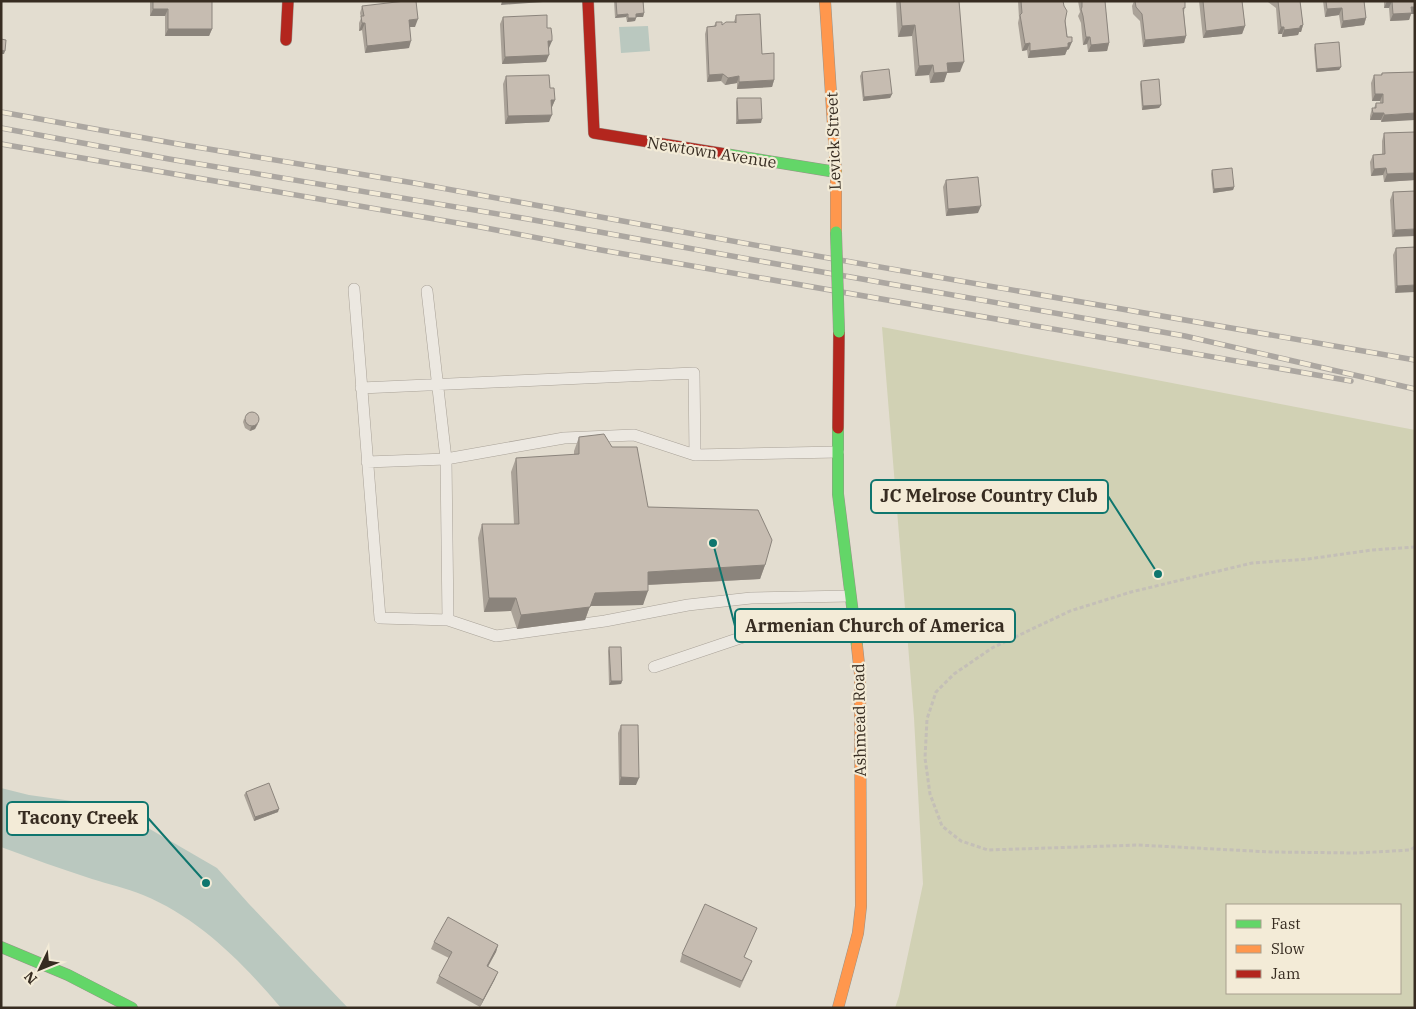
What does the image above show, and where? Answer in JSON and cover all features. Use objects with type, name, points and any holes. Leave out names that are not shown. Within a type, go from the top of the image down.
[{"type":"street","points":[[286,40],[288,1]]},
{"type":"street","name":"Newtown Avenue","points":[[588,1],[594,133],[836,172]]},
{"type":"street","name":"Levick Street","points":[[825,1],[836,172],[838,281]]},
{"type":"street","name":"Ashmead Road","points":[[838,281],[838,494],[860,674],[861,906],[858,933],[838,1008]]},
{"type":"street","points":[[1,947],[36,960],[103,991],[132,1008]]},
{"type":"lane","points":[[354,289],[380,618],[448,620],[496,636],[605,621],[688,605],[751,598],[850,596]]},
{"type":"lane","points":[[427,292],[446,459],[448,620]]},
{"type":"lane","points":[[361,388],[694,373],[695,455]]},
{"type":"lane","points":[[367,462],[446,459],[564,438],[634,435],[695,455],[838,452]]},
{"type":"lane","points":[[654,667],[755,633],[787,625],[853,618]]},
{"type":"path","points":[[1415,547],[1252,563],[1131,592],[1070,611],[992,648],[954,674],[936,692],[927,719],[925,758],[930,794],[942,826],[961,841],[988,850],[1138,845],[1271,852],[1357,853],[1410,850],[1415,847]]},
{"type":"green space","points":[[882,327],[1415,430],[1415,1008],[895,1008],[923,884],[914,718]]},
{"type":"shaded area","points":[[648,26],[650,51],[621,53],[619,27]]},
{"type":"shaded area","points":[[1,788],[29,795],[72,801],[115,815],[148,828],[217,868],[348,1008],[281,1008],[235,958],[183,916],[137,893],[1,847]]},
{"type":"building","points":[[153,1],[212,1],[212,29],[168,29],[168,9],[153,9]]},
{"type":"building","points":[[416,1],[418,19],[409,20],[411,41],[367,46],[365,23],[362,23],[361,16],[364,16],[362,6]]},
{"type":"building","points":[[616,1],[643,1],[644,13],[636,14],[636,18],[628,18],[628,14],[617,15]]},
{"type":"building","points":[[900,1],[959,1],[964,62],[947,63],[948,72],[934,73],[933,65],[919,66],[915,25],[902,26]]},
{"type":"building","points":[[1021,1],[1063,1],[1067,11],[1065,21],[1067,37],[1072,37],[1072,42],[1068,43],[1068,47],[1030,51],[1030,43],[1025,44],[1020,15],[1022,13]]},
{"type":"building","points":[[1082,1],[1105,1],[1109,43],[1091,45],[1090,37],[1086,37],[1081,9]]},
{"type":"building","points":[[1135,1],[1185,1],[1185,8],[1183,8],[1186,36],[1145,40],[1142,14],[1136,7]]},
{"type":"building","points":[[1203,1],[1242,1],[1245,26],[1206,31]]},
{"type":"building","points":[[1278,1],[1300,1],[1303,25],[1300,28],[1284,30],[1284,27],[1281,27]]},
{"type":"building","points":[[1326,1],[1364,1],[1366,18],[1343,21],[1342,8],[1327,9]]},
{"type":"building","points":[[1392,1],[1415,1],[1415,7],[1411,7],[1412,13],[1393,14]]},
{"type":"building","points":[[760,14],[762,54],[774,53],[774,80],[739,82],[739,76],[728,78],[723,74],[709,75],[707,27],[716,26],[716,22],[722,22],[722,25],[726,22],[736,23],[736,15]]},
{"type":"building","points":[[547,15],[547,28],[551,28],[552,36],[552,41],[548,41],[549,55],[505,57],[503,17]]},
{"type":"building","points":[[1,39],[6,40],[5,51],[1,50]]},
{"type":"building","points":[[1339,42],[1341,67],[1317,69],[1315,44]]},
{"type":"building","points":[[889,69],[892,94],[864,97],[862,72]]},
{"type":"building","points":[[1415,72],[1415,113],[1384,115],[1384,113],[1373,113],[1372,108],[1376,108],[1376,103],[1383,103],[1383,94],[1375,94],[1374,75]]},
{"type":"building","points":[[549,75],[550,88],[554,88],[555,100],[551,100],[552,115],[508,116],[506,76]]},
{"type":"building","points":[[1159,79],[1161,105],[1143,106],[1141,81]]},
{"type":"building","points":[[737,98],[761,98],[762,119],[738,120]]},
{"type":"building","points":[[1415,132],[1415,173],[1387,174],[1386,168],[1374,169],[1373,155],[1385,154],[1384,133]]},
{"type":"building","points":[[1232,168],[1234,187],[1214,189],[1212,170]]},
{"type":"building","points":[[978,177],[981,206],[948,209],[946,180]]},
{"type":"building","points":[[1415,191],[1415,229],[1395,230],[1393,192]]},
{"type":"building","points":[[1415,247],[1415,285],[1397,286],[1396,248]]},
{"type":"building","points":[[249,412],[255,412],[259,419],[255,426],[249,426],[245,422],[245,416]]},
{"type":"building","points":[[604,434],[612,447],[637,447],[648,507],[758,510],[772,540],[765,565],[648,572],[648,591],[595,593],[590,607],[521,615],[516,598],[489,598],[482,524],[519,524],[516,458],[579,454],[579,437]]},
{"type":"building","points":[[609,647],[621,647],[622,681],[611,681]]},
{"type":"building","points":[[621,725],[638,725],[639,778],[621,777]]},
{"type":"building","points":[[269,783],[279,809],[255,817],[246,792]]},
{"type":"building","points":[[705,904],[757,928],[744,957],[752,961],[742,981],[682,954]]},
{"type":"building","points":[[448,917],[498,945],[487,966],[498,972],[483,1000],[439,976],[452,952],[434,942]]},
{"type":"railway","points":[[1,112],[1415,360]]},
{"type":"railway","points":[[1,128],[169,159],[528,219],[1185,336],[1415,389]]},
{"type":"railway","points":[[1,144],[1351,381]]},
{"type":"traffic: fast","points":[[725,154],[836,172]]},
{"type":"traffic: fast","points":[[836,232],[839,332]]},
{"type":"traffic: fast","points":[[838,428],[838,494],[857,646]]},
{"type":"traffic: fast","points":[[1,947],[68,975],[132,1008]]},
{"type":"traffic: slow","points":[[825,1],[836,172],[836,232]]},
{"type":"traffic: slow","points":[[838,1008],[858,933],[861,906],[860,674],[857,646]]},
{"type":"traffic: jam","points":[[286,40],[288,1]]},
{"type":"traffic: jam","points":[[588,1],[594,133],[725,154]]},
{"type":"traffic: jam","points":[[838,428],[839,332]]},
{"type":"place","name":"Armenian Church of America","points":[[713,543]]},
{"type":"place","name":"JC Melrose Country Club","points":[[1158,574]]},
{"type":"place","name":"Tacony Creek","points":[[206,883]]}]
